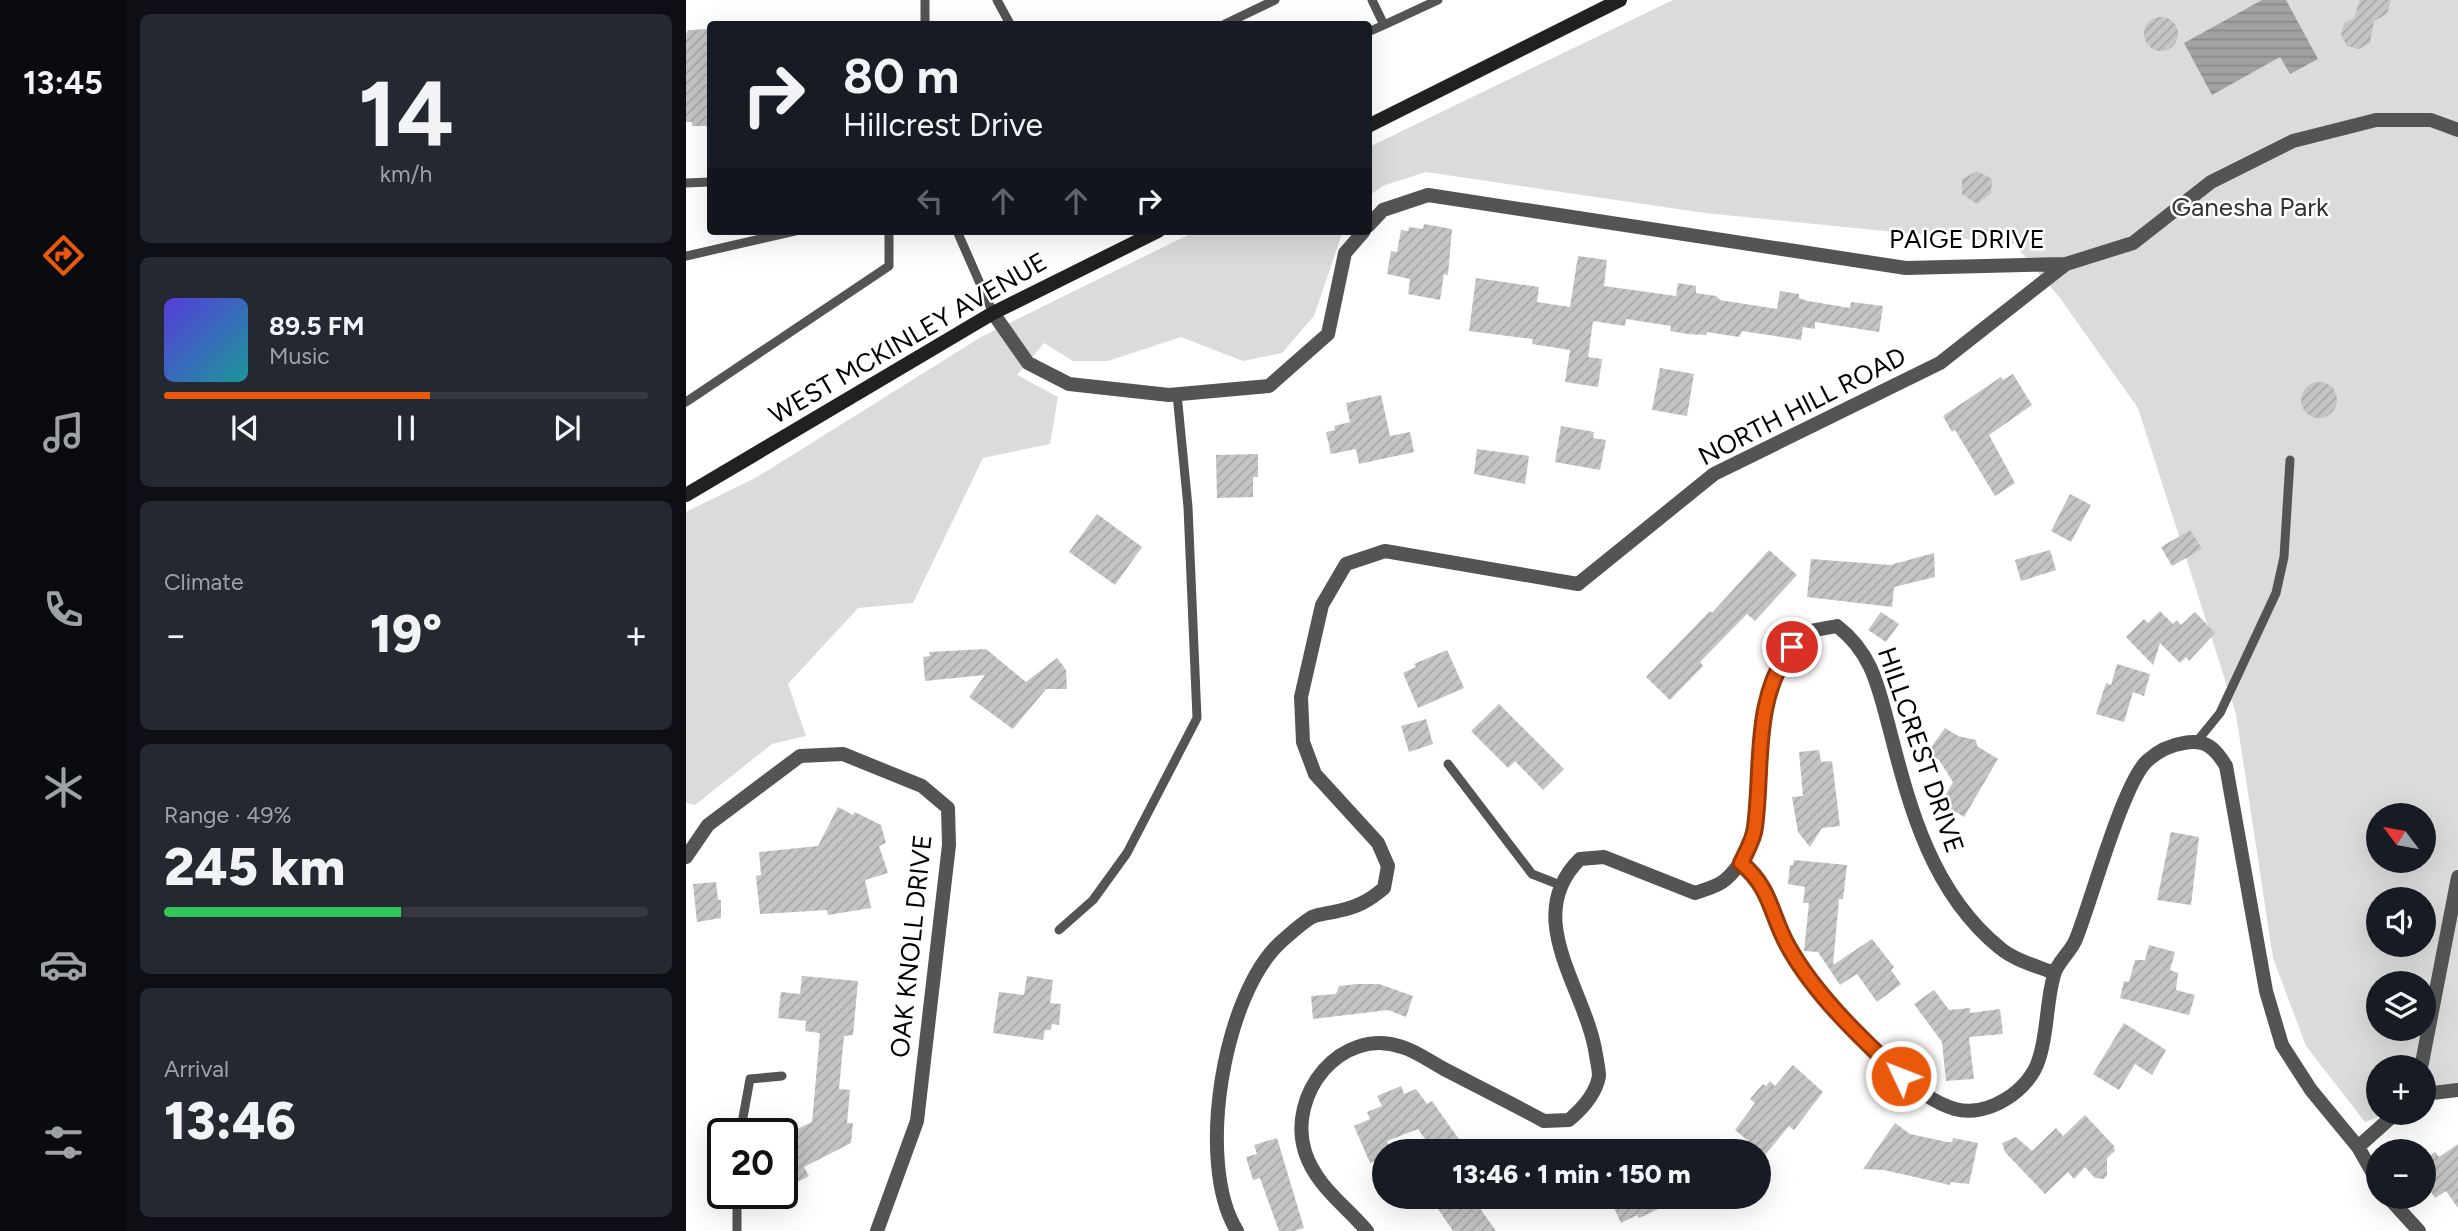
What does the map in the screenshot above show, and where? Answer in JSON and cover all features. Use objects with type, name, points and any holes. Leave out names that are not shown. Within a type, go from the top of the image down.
[{"type":"main road","points":[[1372,124],[1620,0]]},
{"type":"main road","name":"WEST MCKINLEY AVENUE","points":[[686,495],[993,313],[1150,235]]},
{"type":"street","name":"PAIGE DRIVE","points":[[1372,222],[1383,210],[1428,195],[1906,268],[2066,264],[2133,243],[2211,182],[2293,141],[2376,120],[2431,120],[2458,130]]},
{"type":"street","points":[[993,313],[1028,363],[1069,384],[1177,394],[1269,386],[1328,334],[1345,253],[1361,235]]},
{"type":"street","name":"NORTH HILL ROAD","points":[[1237,1231],[1230,1220],[1217,1163],[1218,1090],[1230,1040],[1253,978],[1280,942],[1313,916],[1366,903],[1384,888],[1388,866],[1378,843],[1315,774],[1303,742],[1301,697],[1322,605],[1346,564],[1385,551],[1578,584],[1714,474],[1940,363],[2066,264]]},
{"type":"street","name":"HILLCREST DRIVE","points":[[1560,885],[1564,874],[1580,859],[1604,857],[1695,893],[1723,882],[1741,863],[1755,830],[1760,737],[1781,661],[1803,633],[1837,625],[1857,641],[1873,670],[1900,771],[1931,862],[1960,909],[2002,950],[2054,973]]},
{"type":"street","points":[[1901,1076],[1928,1097],[1956,1110],[1981,1109],[2005,1099],[2029,1083],[2039,1060],[2054,973],[2075,943],[2128,794],[2145,762],[2169,745],[2198,740],[2215,748],[2226,766],[2266,991],[2282,1045],[2311,1090],[2358,1147],[2366,1161]]},
{"type":"street","name":"OAK KNOLL DRIVE","points":[[686,857],[708,825],[800,756],[843,754],[922,786],[948,808],[949,845],[917,1121],[877,1231]]},
{"type":"street","points":[[2424,1055],[2458,877]]},
{"type":"street","points":[[1367,1231],[1317,1179],[1304,1150],[1300,1117],[1313,1082],[1338,1055],[1368,1044],[1401,1046],[1544,1121],[1569,1121],[1586,1105],[1599,1077],[1594,1039],[1559,944],[1555,902],[1560,885]]},
{"type":"street","points":[[2436,1093],[2458,1090]]},
{"type":"street","points":[[2358,1147],[2383,1125]]},
{"type":"street","points":[[2399,1209],[2419,1231]]},
{"type":"lane","points":[[925,0],[925,21]]},
{"type":"lane","points":[[997,0],[1008,21]]},
{"type":"lane","points":[[1231,21],[1275,0]]},
{"type":"lane","points":[[1372,0],[1384,24]]},
{"type":"lane","points":[[1372,30],[1438,0]]},
{"type":"lane","points":[[686,183],[707,182]]},
{"type":"lane","points":[[686,256],[778,235]]},
{"type":"lane","points":[[686,402],[889,266],[889,235]]},
{"type":"lane","points":[[959,235],[993,313]]},
{"type":"lane","points":[[1059,930],[1094,900],[1127,853],[1197,718],[1188,507],[1177,394]]},
{"type":"lane","points":[[2198,740],[2220,713],[2276,593],[2284,557],[2290,460]]},
{"type":"lane","points":[[1448,764],[1532,874],[1560,885]]},
{"type":"lane","points":[[1741,863],[1757,876],[1767,893],[1788,946],[1820,989],[1850,1028],[1901,1076]]},
{"type":"lane","points":[[743,1118],[750,1079],[782,1076]]},
{"type":"lane","points":[[737,1209],[737,1231]]},
{"type":"green space","name":"Ganesha Park","points":[[1673,0],[2458,0],[2458,1083],[2436,1093],[2436,1055],[2366,1055],[2365,1122],[2306,1046],[2273,958],[2236,714],[2138,408],[2060,298],[2014,244],[1705,213],[1426,172],[1382,186],[1372,194],[1372,146]]},
{"type":"green space","points":[[1188,235],[1342,235],[1314,316],[1282,353],[1243,361],[1181,337],[1108,361],[1073,361],[1044,343],[1017,375],[1058,397],[1050,444],[983,458],[913,603],[858,608],[788,684],[806,736],[772,744],[695,805],[686,803],[686,512],[757,477],[981,337]]},
{"type":"shaded area","points":[[2262,0],[2286,0],[2318,59],[2290,74],[2280,57],[2212,95],[2184,43]]},
{"type":"building","points":[[2360,0],[2391,0],[2387,14],[2374,21],[2370,43],[2359,49],[2347,46],[2341,35],[2344,23],[2354,18]]},
{"type":"building","points":[[2161,17],[2173,22],[2178,34],[2173,46],[2161,51],[2149,46],[2144,34],[2149,22]]},
{"type":"building","points":[[707,29],[707,126],[692,126],[692,122],[686,122],[688,30]]},
{"type":"building","points":[[1977,171],[1992,179],[1991,193],[1977,204],[1962,194],[1962,179]]},
{"type":"building","points":[[1424,224],[1452,229],[1448,275],[1444,274],[1440,300],[1408,294],[1410,279],[1387,274],[1391,251],[1397,252],[1401,230],[1408,231],[1409,227],[1423,229]]},
{"type":"building","points":[[1578,256],[1607,260],[1604,286],[1676,296],[1678,283],[1696,286],[1696,293],[1716,296],[1720,300],[1777,309],[1780,291],[1799,294],[1799,298],[1808,301],[1850,308],[1851,302],[1883,306],[1879,332],[1815,322],[1815,329],[1803,327],[1801,340],[1742,331],[1739,337],[1707,332],[1706,335],[1688,334],[1670,331],[1671,326],[1626,319],[1625,326],[1593,321],[1588,357],[1602,359],[1598,387],[1565,382],[1570,350],[1532,344],[1533,339],[1469,331],[1476,278],[1539,287],[1537,302],[1570,307]]},
{"type":"building","points":[[1660,368],[1694,374],[1687,416],[1652,410]]},
{"type":"building","points":[[2013,374],[2032,405],[1989,435],[2015,483],[1995,496],[1955,430],[1952,432],[1943,416],[2001,377],[2003,380]]},
{"type":"building","points":[[2319,382],[2332,387],[2337,400],[2332,413],[2319,418],[2306,413],[2301,400],[2306,387]]},
{"type":"building","points":[[1381,395],[1390,436],[1410,432],[1414,452],[1359,464],[1356,449],[1331,454],[1326,432],[1335,430],[1334,426],[1350,422],[1346,403]]},
{"type":"building","points":[[1561,426],[1594,432],[1593,438],[1606,440],[1600,470],[1555,462]]},
{"type":"building","points":[[1477,449],[1529,456],[1525,484],[1474,474]]},
{"type":"building","points":[[1258,454],[1258,477],[1253,477],[1253,497],[1217,498],[1216,455]]},
{"type":"building","points":[[2070,494],[2091,505],[2071,542],[2051,531]]},
{"type":"building","points":[[1097,514],[1142,547],[1115,585],[1069,552]]},
{"type":"building","points":[[2190,530],[2202,549],[2172,566],[2161,547]]},
{"type":"building","points":[[1769,550],[1797,575],[1755,621],[1747,614],[1700,662],[1703,666],[1670,700],[1646,677],[1710,611],[1712,613]]},
{"type":"building","points":[[2050,550],[2056,570],[2021,581],[2015,560]]},
{"type":"building","points":[[1934,553],[1935,577],[1894,587],[1892,607],[1807,597],[1811,559],[1890,565]]},
{"type":"building","points":[[2160,611],[2173,624],[2177,620],[2181,625],[2195,612],[2215,633],[2189,661],[2186,657],[2180,663],[2160,643],[2153,665],[2126,637],[2144,619],[2148,623]]},
{"type":"building","points":[[1881,612],[1899,624],[1886,642],[1868,630]]},
{"type":"building","points":[[986,649],[1026,682],[1057,658],[1066,670],[1067,689],[1046,689],[1013,729],[969,697],[985,675],[925,681],[923,657],[930,656],[929,652]]},
{"type":"building","points":[[1447,650],[1464,688],[1418,708],[1403,673],[1416,667],[1414,664]]},
{"type":"building","points":[[2117,664],[2150,674],[2144,696],[2133,692],[2124,722],[2096,714],[2106,683],[2111,685]]},
{"type":"building","points":[[1499,704],[1564,769],[1543,790],[1515,761],[1508,768],[1471,731]]},
{"type":"building","points":[[1426,719],[1433,744],[1409,752],[1401,726]]},
{"type":"building","points":[[1945,728],[1958,736],[1976,740],[1977,746],[1998,759],[1964,817],[1941,803],[1953,782],[1939,760],[1927,753]]},
{"type":"building","points":[[1819,750],[1821,762],[1832,761],[1840,826],[1822,828],[1810,847],[1798,832],[1792,797],[1803,796],[1799,752]]},
{"type":"building","points":[[838,807],[881,825],[886,843],[879,846],[888,873],[865,880],[871,908],[828,915],[827,910],[760,914],[756,876],[761,875],[759,852],[818,846]]},
{"type":"building","points":[[2171,832],[2199,837],[2191,905],[2157,900]]},
{"type":"building","points":[[1794,860],[1847,865],[1843,899],[1839,899],[1833,965],[1872,939],[1894,967],[1891,970],[1901,984],[1877,1002],[1857,974],[1840,985],[1818,952],[1804,951],[1809,903],[1803,903],[1805,887],[1788,884],[1790,865],[1793,865]]},
{"type":"building","points":[[716,882],[718,900],[721,900],[721,918],[697,922],[693,884]]},
{"type":"building","points":[[2149,945],[2175,952],[2170,970],[2178,973],[2176,990],[2195,995],[2189,1015],[2120,998],[2124,981],[2129,982],[2135,960],[2145,960]]},
{"type":"building","points":[[802,976],[858,981],[853,1035],[844,1036],[839,1089],[850,1090],[847,1123],[853,1123],[851,1143],[804,1167],[809,1176],[798,1182],[798,1129],[812,1122],[820,1033],[805,1031],[806,1021],[778,1018],[781,992],[800,994]]},
{"type":"building","points":[[1027,976],[1053,980],[1050,1003],[1061,1004],[1059,1025],[1052,1024],[1051,1030],[1045,1030],[1043,1040],[993,1033],[999,992],[1024,995]]},
{"type":"building","points":[[1379,984],[1413,996],[1406,1017],[1388,1010],[1313,1019],[1311,996],[1336,994],[1339,986]]},
{"type":"building","points":[[1934,990],[1949,1010],[1970,1008],[1970,1013],[2000,1009],[2003,1034],[1969,1037],[1974,1079],[1946,1081],[1942,1042],[1914,1004]]},
{"type":"building","points":[[2124,1023],[2166,1050],[2152,1075],[2135,1064],[2119,1090],[2093,1074]]},
{"type":"building","points":[[1793,1065],[1823,1092],[1794,1130],[1789,1126],[1771,1148],[1771,1139],[1746,1139],[1735,1130],[1755,1103],[1750,1099],[1763,1084],[1766,1086],[1770,1081],[1775,1086]]},
{"type":"building","points":[[1401,1086],[1404,1094],[1416,1089],[1427,1104],[1432,1101],[1459,1139],[1425,1139],[1418,1129],[1392,1139],[1372,1139],[1370,1163],[1354,1126],[1370,1119],[1367,1112],[1382,1106],[1377,1096]]},
{"type":"building","points":[[2085,1115],[2114,1146],[2115,1151],[2107,1158],[2107,1175],[2104,1179],[2095,1178],[2085,1167],[2074,1179],[2068,1172],[2045,1194],[2005,1152],[2002,1143],[2016,1137],[2032,1151],[2056,1128],[2063,1136]]},
{"type":"building","points":[[1895,1123],[1910,1134],[1947,1142],[1952,1142],[1953,1138],[1978,1143],[1969,1184],[1950,1182],[1950,1185],[1884,1170],[1863,1169]]},
{"type":"building","points":[[1277,1138],[1304,1228],[1294,1231],[1279,1231],[1260,1178],[1253,1180],[1246,1157],[1257,1154],[1254,1145]]},
{"type":"building","points":[[2458,1144],[2458,1208],[2446,1191],[2436,1197],[2436,1153],[2439,1157]]},
{"type":"building","points":[[1438,1209],[1480,1209],[1496,1231],[1453,1231]]},
{"type":"building","points":[[1615,1209],[1659,1209],[1639,1218],[1637,1215],[1621,1223]]},
{"type":"route","points":[[1792,647],[1781,661],[1760,737],[1755,830],[1741,863],[1757,876],[1767,893],[1788,946],[1820,989],[1850,1028],[1901,1076]]}]
